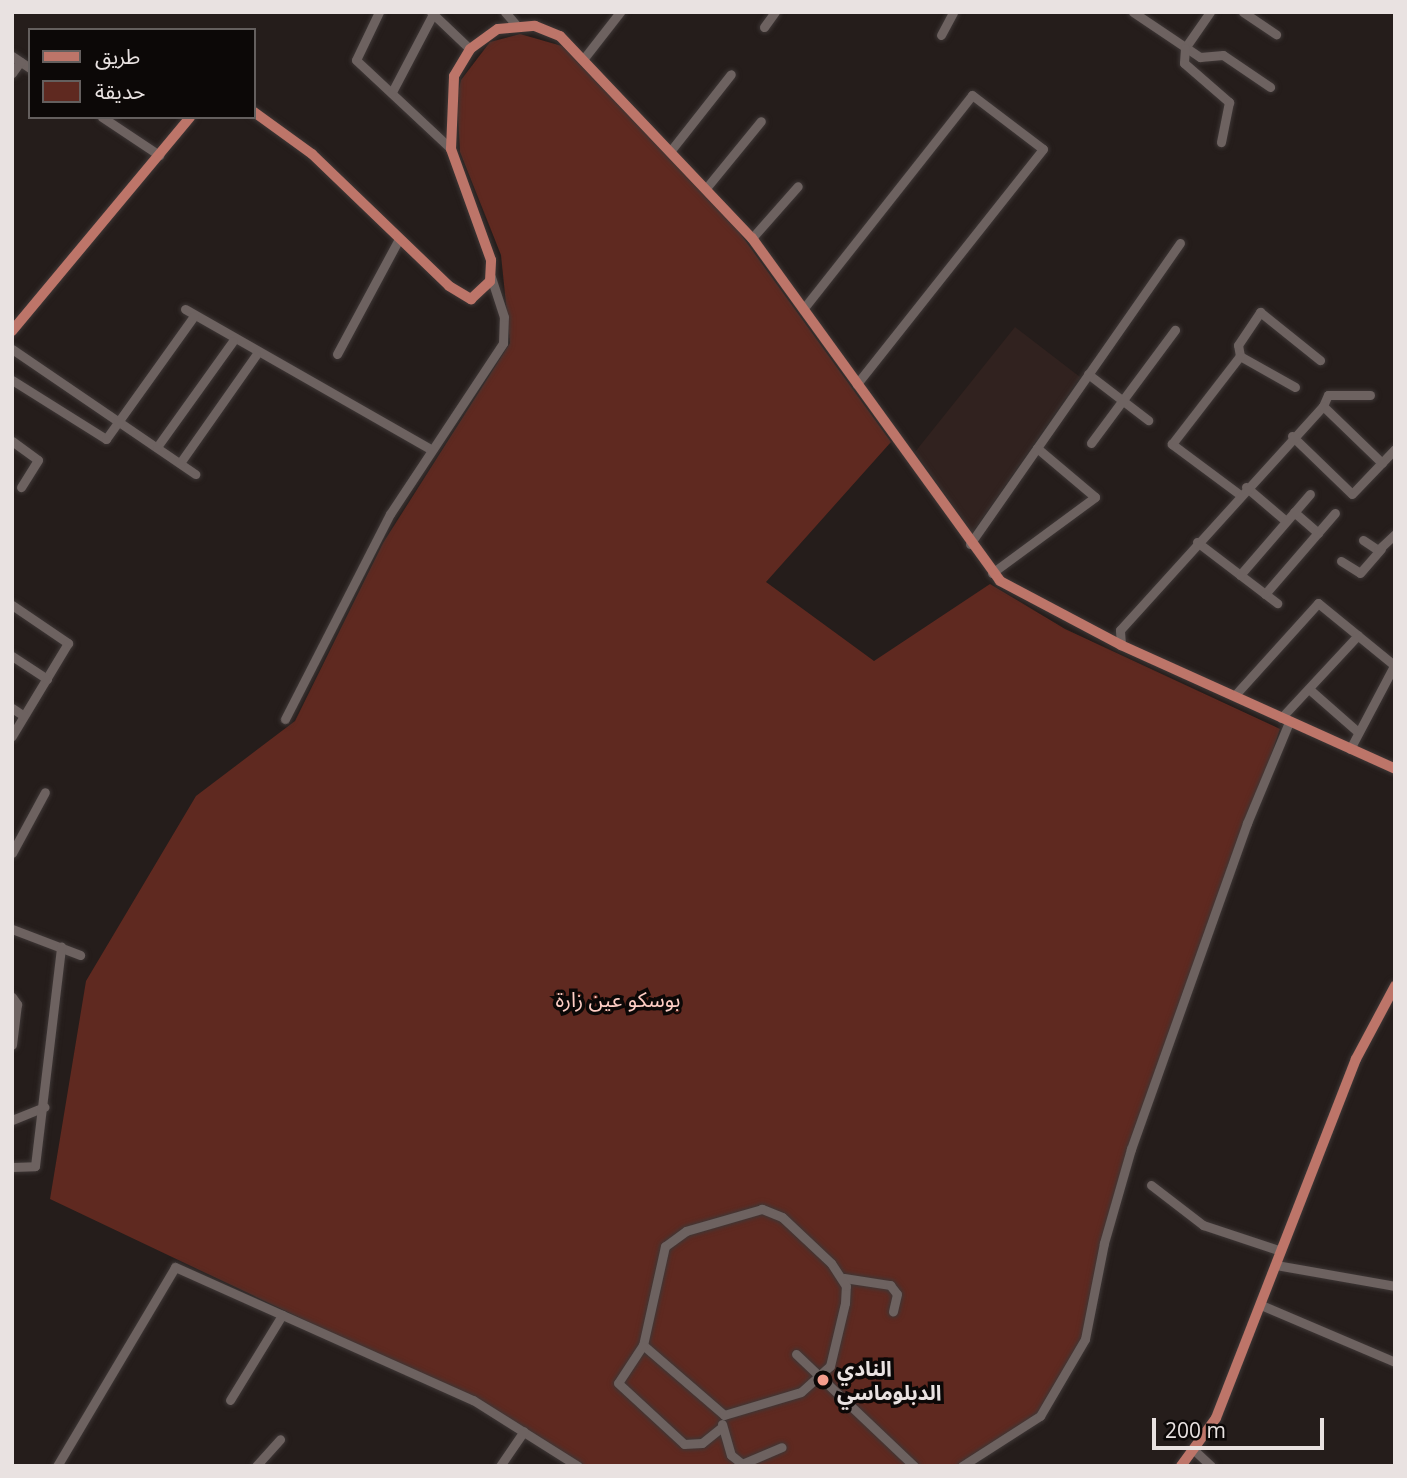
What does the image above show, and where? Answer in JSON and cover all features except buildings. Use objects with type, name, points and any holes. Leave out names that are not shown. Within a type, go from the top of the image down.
[{"type":"main road","points":[[256,114],[312,154],[399,239],[464,297],[479,296],[491,277],[485,236],[451,149],[451,89],[470,49],[512,17],[548,30],[585,57],[752,238],[992,573],[1012,589],[1121,645],[1395,769]]},
{"type":"main road","points":[[12,331],[188,119]]},
{"type":"main road","points":[[1181,1466],[1195,1451],[1216,1418],[1356,1059],[1391,1002],[1395,986]]},
{"type":"street","points":[[379,12],[355,58],[451,149]]},
{"type":"street","points":[[585,57],[620,12]]},
{"type":"street","points":[[764,27],[775,12]]},
{"type":"street","points":[[941,35],[953,12]]},
{"type":"street","points":[[1133,12],[1200,57],[1223,54],[1270,87]]},
{"type":"street","points":[[1210,12],[1185,48],[1187,67],[1229,102],[1221,142]]},
{"type":"street","points":[[1243,12],[1276,34]]},
{"type":"street","points":[[392,92],[432,13],[470,49]]},
{"type":"street","points":[[12,73],[16,59]]},
{"type":"street","points":[[672,149],[731,74]]},
{"type":"street","points":[[804,308],[971,95],[1043,149],[857,384]]},
{"type":"street","points":[[105,119],[159,155]]},
{"type":"street","points":[[707,187],[761,121]]},
{"type":"street","points":[[752,238],[798,186]]},
{"type":"street","points":[[337,354],[399,239]]},
{"type":"street","points":[[970,544],[1180,243]]},
{"type":"street","points":[[285,719],[384,526],[430,449],[503,343],[504,317],[491,277]]},
{"type":"street","points":[[185,309],[257,355],[430,449]]},
{"type":"street","points":[[1295,387],[1240,356],[1237,348],[1262,311],[1320,360]]},
{"type":"street","points":[[12,380],[100,438],[106,439],[194,316]]},
{"type":"street","points":[[1091,443],[1175,330]]},
{"type":"street","points":[[157,447],[233,341]]},
{"type":"street","points":[[12,349],[195,474]]},
{"type":"street","points":[[180,463],[257,355]]},
{"type":"street","points":[[1240,356],[1172,444],[1286,521]]},
{"type":"street","points":[[1088,374],[1148,420]]},
{"type":"street","points":[[1121,645],[1120,630],[1242,491],[1323,406],[1328,395],[1370,395]]},
{"type":"street","points":[[1323,406],[1382,463]]},
{"type":"street","points":[[1292,436],[1352,494],[1395,449]]},
{"type":"street","points":[[12,441],[38,460],[21,487]]},
{"type":"street","points":[[992,573],[1096,497],[1037,448]]},
{"type":"street","points":[[1240,575],[1310,494]]},
{"type":"street","points":[[1294,512],[1318,533]]},
{"type":"street","points":[[1265,594],[1335,513]]},
{"type":"street","points":[[1341,561],[1360,573],[1395,534]]},
{"type":"street","points":[[1363,540],[1381,549]]},
{"type":"street","points":[[1197,542],[1277,603]]},
{"type":"street","points":[[1235,695],[1313,605],[1323,604],[1394,664],[1350,748]]},
{"type":"street","points":[[12,605],[68,643],[12,736]]},
{"type":"street","points":[[962,1466],[1040,1416],[1085,1339],[1104,1243],[1139,1126],[1285,720],[1358,635]]},
{"type":"street","points":[[12,656],[47,679]]},
{"type":"street","points":[[1309,689],[1358,732]]},
{"type":"street","points":[[12,708],[24,716]]},
{"type":"street","points":[[12,853],[46,792]]},
{"type":"street","points":[[12,929],[80,955]]},
{"type":"street","points":[[12,1167],[35,1166],[61,947]]},
{"type":"street","points":[[12,997],[17,1003],[12,1042]]},
{"type":"street","points":[[12,1120],[44,1107]]},
{"type":"street","points":[[1151,1185],[1203,1225],[1281,1251]]},
{"type":"street","points":[[722,1427],[702,1443],[684,1444],[621,1388],[619,1374],[643,1345],[662,1254],[670,1239],[686,1231],[768,1210],[798,1230],[844,1278],[890,1285],[897,1294],[893,1312]]},
{"type":"street","points":[[1276,1265],[1395,1286]]},
{"type":"street","points":[[57,1466],[172,1267],[473,1400],[578,1466]]},
{"type":"street","points":[[724,1415],[802,1392],[821,1378],[830,1366],[845,1303],[844,1278]]},
{"type":"street","points":[[1261,1305],[1395,1362]]},
{"type":"street","points":[[230,1400],[282,1315]]},
{"type":"street","points":[[643,1345],[724,1415]]},
{"type":"street","points":[[796,1354],[914,1466]]},
{"type":"street","points":[[724,1415],[722,1427],[731,1455],[742,1464],[782,1447]]},
{"type":"street","points":[[500,1466],[524,1431]]},
{"type":"street","points":[[256,1466],[280,1439]]},
{"type":"street","points":[[1195,1451],[1210,1466]]},
{"type":"shaded area","points":[[1015,327],[1080,377],[972,533],[915,452]]},
{"type":"green space","name":"بوسكو عين زارة","points":[[520,34],[562,46],[734,225],[891,442],[766,582],[874,661],[990,584],[1065,629],[1280,729],[1102,1249],[1082,1353],[1037,1424],[959,1466],[581,1466],[492,1409],[50,1199],[86,981],[196,796],[295,721],[383,543],[510,343],[501,255],[460,152],[457,97],[461,80],[490,42]]},
{"type":"place","name":"النادي الدبلوماسي","points":[[823,1380]]}]
